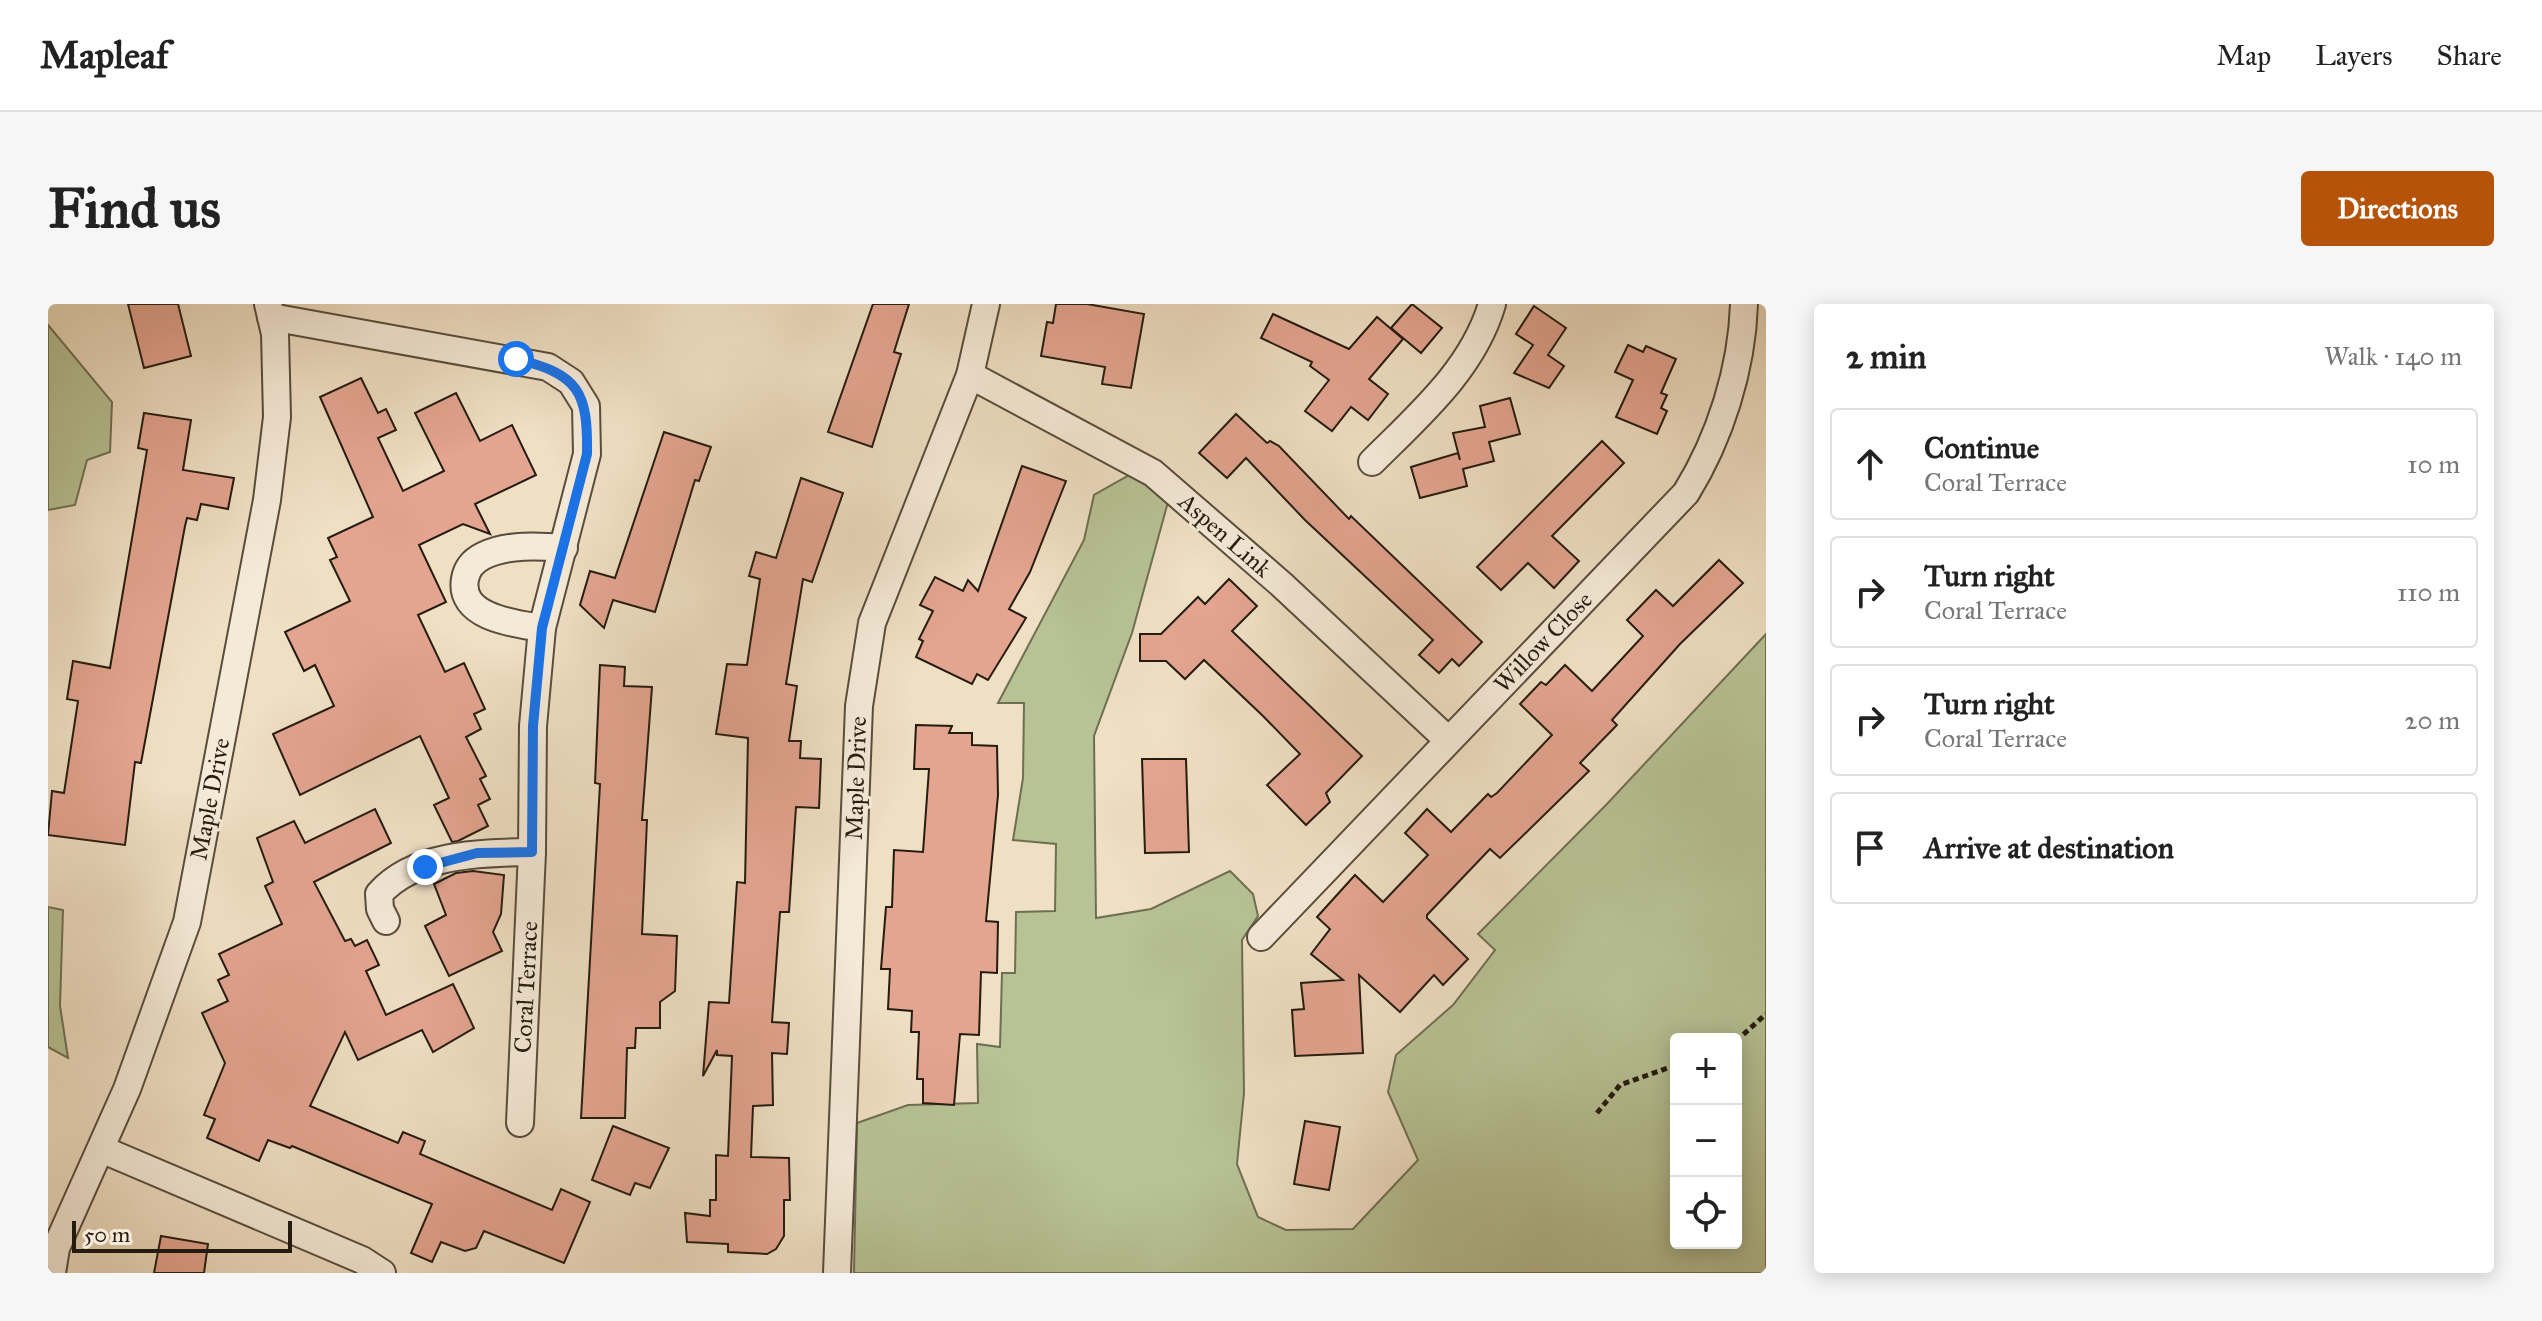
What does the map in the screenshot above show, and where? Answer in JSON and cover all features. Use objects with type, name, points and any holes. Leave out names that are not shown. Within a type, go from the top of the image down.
[{"type":"street","name":"Maple Drive","points":[[837,1273],[859,706],[872,623],[970,375],[986,304]]},
{"type":"street","points":[[1372,462],[1439,395],[1484,334],[1492,304]]},
{"type":"street","name":"Willow Close","points":[[1261,937],[1686,493],[1709,457],[1725,406],[1744,304]]},
{"type":"street","name":"Maple Drive","points":[[52,1273],[56,1248],[127,1089],[187,922],[267,500],[277,417],[275,334],[269,310]]},
{"type":"street","name":"Coral Terrace","points":[[269,310],[548,367],[571,382],[586,406],[587,454],[542,628],[533,726],[532,852],[520,1123]]},
{"type":"street","name":"Aspen Link","points":[[970,375],[1153,473],[1281,584],[1448,740]]},
{"type":"street","points":[[542,628],[508,623],[477,608],[468,597],[465,575],[470,565],[495,551],[564,548]]},
{"type":"street","points":[[386,921],[380,909],[379,894],[396,880],[457,856],[532,852]]},
{"type":"street","points":[[101,1149],[369,1269]]},
{"type":"path","points":[[1742,1036],[1766,1014]]},
{"type":"path","points":[[1597,1113],[1620,1085],[1670,1067]]},
{"type":"green space","points":[[48,325],[112,402],[110,452],[87,460],[75,505],[48,510]]},
{"type":"green space","points":[[1133,473],[1168,502],[1132,633],[1094,736],[1096,918],[1151,909],[1230,871],[1253,894],[1258,916],[1242,940],[1244,1093],[1237,1164],[1258,1217],[1286,1230],[1353,1229],[1418,1160],[1388,1092],[1396,1055],[1453,1005],[1495,950],[1478,934],[1606,805],[1766,634],[1766,1273],[854,1273],[857,1123],[908,1105],[978,1103],[977,1044],[1000,1047],[1002,973],[1015,973],[1016,912],[1055,911],[1056,844],[1013,840],[1023,778],[1024,703],[998,703],[1084,540],[1094,495]]},
{"type":"green space","points":[[48,907],[63,910],[60,1006],[68,1058],[48,1047]]},
{"type":"building","points":[[128,304],[178,304],[191,356],[144,368]]},
{"type":"building","points":[[873,304],[909,304],[894,352],[901,354],[872,447],[828,432]]},
{"type":"building","points":[[1056,304],[1087,304],[1144,314],[1131,388],[1102,384],[1105,367],[1041,356],[1047,322],[1053,323]]},
{"type":"building","points":[[1412,304],[1442,328],[1421,353],[1391,328]]},
{"type":"building","points":[[1534,306],[1566,328],[1548,355],[1564,366],[1549,388],[1514,373],[1533,345],[1516,334]]},
{"type":"building","points":[[1273,314],[1349,349],[1377,317],[1403,339],[1369,379],[1388,394],[1368,420],[1351,407],[1332,431],[1305,411],[1329,380],[1310,366],[1312,362],[1261,338]]},
{"type":"building","points":[[1628,345],[1643,352],[1646,346],[1676,359],[1661,393],[1667,395],[1661,408],[1667,411],[1657,434],[1616,417],[1633,380],[1615,372]]},
{"type":"building","points":[[361,378],[378,413],[386,409],[396,430],[378,438],[403,491],[444,471],[415,413],[456,393],[480,441],[512,425],[536,475],[475,504],[490,534],[463,524],[419,545],[446,602],[418,615],[445,672],[464,663],[485,709],[474,714],[481,729],[466,737],[486,776],[480,779],[490,799],[478,805],[488,826],[458,841],[452,842],[434,805],[449,798],[420,736],[300,795],[273,734],[334,706],[315,665],[304,671],[285,632],[350,601],[330,560],[337,557],[328,538],[373,517],[320,397]]},
{"type":"building","points":[[1510,398],[1520,434],[1489,442],[1494,461],[1463,469],[1467,486],[1420,498],[1411,467],[1458,453],[1460,460],[1453,433],[1485,427],[1480,406]]},
{"type":"building","points":[[144,413],[191,420],[183,470],[234,478],[228,509],[201,504],[197,520],[187,518],[141,763],[135,762],[125,845],[48,835],[52,791],[64,793],[78,701],[67,699],[73,661],[110,668],[147,450],[138,448]]},
{"type":"building","points":[[1236,414],[1267,443],[1270,441],[1279,446],[1349,519],[1351,516],[1482,642],[1459,666],[1452,659],[1439,673],[1419,655],[1433,640],[1305,520],[1246,458],[1227,478],[1199,453]]},
{"type":"building","points":[[664,432],[711,447],[699,481],[695,480],[655,612],[613,600],[604,628],[580,605],[590,571],[615,578]]},
{"type":"building","points":[[1602,441],[1624,463],[1552,536],[1579,561],[1554,588],[1528,563],[1501,590],[1477,567]]},
{"type":"building","points":[[1022,466],[1066,481],[1030,572],[1009,609],[1026,618],[988,680],[977,674],[972,684],[916,657],[923,641],[919,639],[933,611],[920,605],[935,577],[963,591],[968,580],[978,591]]},
{"type":"building","points":[[801,478],[843,493],[812,582],[803,579],[786,684],[797,686],[789,741],[801,741],[800,758],[821,759],[819,808],[796,807],[789,912],[780,912],[772,1022],[789,1023],[787,1054],[772,1053],[773,1105],[753,1106],[751,1157],[789,1158],[790,1200],[784,1200],[784,1236],[776,1249],[767,1254],[728,1252],[728,1244],[687,1242],[685,1213],[710,1216],[710,1200],[716,1200],[716,1155],[728,1156],[732,1056],[717,1055],[717,1050],[703,1076],[709,1002],[729,1003],[737,882],[745,883],[748,738],[716,734],[727,664],[747,665],[760,579],[749,576],[756,552],[776,558]]},
{"type":"building","points":[[1719,560],[1743,583],[1680,644],[1612,720],[1617,725],[1580,763],[1589,771],[1500,858],[1490,849],[1427,915],[1468,959],[1443,985],[1434,975],[1400,1012],[1359,975],[1363,1053],[1295,1056],[1292,1010],[1304,1009],[1301,983],[1343,980],[1311,954],[1330,929],[1317,917],[1355,875],[1383,902],[1428,855],[1405,833],[1427,809],[1451,832],[1488,794],[1491,797],[1497,793],[1552,735],[1520,704],[1541,682],[1546,685],[1565,665],[1592,691],[1643,636],[1627,620],[1656,590],[1673,606]]},
{"type":"building","points":[[1229,579],[1257,606],[1232,631],[1362,756],[1326,793],[1330,802],[1306,825],[1267,785],[1300,754],[1263,716],[1204,660],[1185,679],[1166,661],[1140,661],[1140,634],[1161,634],[1198,597],[1205,604]]},
{"type":"building","points":[[600,665],[625,667],[624,686],[652,687],[642,820],[647,820],[642,934],[677,936],[675,991],[660,1002],[660,1028],[636,1028],[635,1048],[627,1048],[625,1118],[581,1118],[600,784],[595,783]]},
{"type":"building","points":[[916,725],[952,726],[949,733],[972,733],[972,745],[997,746],[998,795],[986,921],[998,922],[997,973],[981,972],[979,1035],[960,1034],[954,1105],[923,1103],[923,1079],[917,1079],[919,1032],[911,1032],[912,1011],[888,1009],[890,969],[881,969],[886,907],[892,907],[894,850],[923,852],[929,769],[914,769]]},
{"type":"building","points":[[1142,759],[1186,759],[1189,852],[1145,853]]},
{"type":"building","points":[[375,809],[391,843],[314,882],[345,941],[351,939],[355,946],[367,940],[379,965],[366,971],[386,1015],[453,984],[474,1028],[433,1052],[422,1030],[358,1060],[345,1032],[310,1106],[398,1143],[403,1132],[425,1141],[420,1154],[552,1210],[561,1189],[590,1202],[564,1263],[484,1231],[476,1248],[465,1251],[441,1242],[432,1262],[411,1253],[432,1204],[292,1146],[290,1148],[268,1140],[259,1161],[207,1138],[215,1119],[204,1115],[225,1063],[202,1013],[228,1001],[218,980],[229,975],[219,954],[282,924],[265,886],[273,882],[257,838],[294,821],[305,843]]},
{"type":"building","points":[[473,871],[504,875],[501,914],[493,932],[502,951],[449,976],[425,926],[446,915],[434,884],[456,873]]},
{"type":"building","points":[[1305,1121],[1340,1127],[1329,1190],[1294,1184]]},
{"type":"building","points":[[613,1126],[669,1148],[650,1188],[635,1183],[630,1195],[592,1180]]},
{"type":"building","points":[[161,1236],[208,1244],[204,1273],[154,1273]]},
{"type":"route","points":[[425,867],[477,853],[532,852],[533,726],[542,628],[587,454],[587,427],[586,406],[571,382],[548,367],[516,359]]}]
